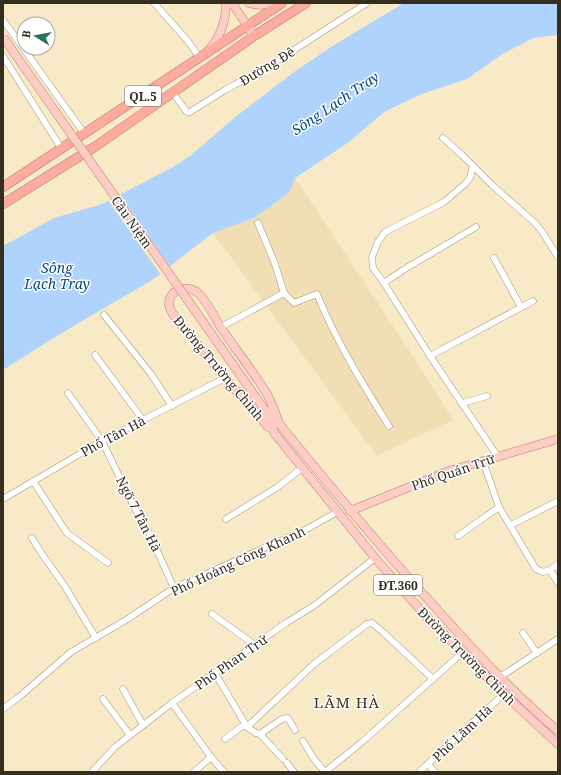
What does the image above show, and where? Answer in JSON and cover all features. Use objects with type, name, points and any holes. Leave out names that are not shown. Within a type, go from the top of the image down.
[{"type":"highway","name":"QL.5","points":[[3,187],[282,3]]},
{"type":"highway","name":"QL.5","points":[[3,204],[96,146],[254,36],[306,3]]},
{"type":"main road","points":[[202,56],[215,43],[221,33],[224,23],[226,3]]},
{"type":"main road","points":[[232,3],[254,36]]},
{"type":"main road","points":[[248,3],[260,5],[274,3]]},
{"type":"main road","name":"Cầu Niệm","points":[[3,37],[262,406]]},
{"type":"main road","name":"Đường Trường Chinh","points":[[281,426],[267,395],[201,295],[193,290],[178,290],[172,295],[169,305],[171,312],[225,378],[274,434],[375,558],[423,613],[462,653],[558,744]]},
{"type":"main road","name":"Đường Trường Chinh","points":[[262,406],[281,426],[383,550],[469,646],[558,731]]},
{"type":"main road","name":"Đường Trường Chinh","points":[[262,406],[274,434]]},
{"type":"main road","name":"Phố Quán Trữ","points":[[350,511],[442,474],[558,439]]},
{"type":"street","points":[[154,3],[202,56]]},
{"type":"street","name":"Đường Đê","points":[[172,92],[187,112],[190,112],[225,90],[272,64],[367,3]]},
{"type":"street","points":[[3,20],[84,133]]},
{"type":"street","points":[[3,56],[61,148]]},
{"type":"street","points":[[443,138],[474,166],[492,185],[535,223],[558,257]]},
{"type":"street","points":[[474,166],[470,178],[444,202],[385,232],[378,242],[372,257],[373,268],[498,457]]},
{"type":"street","points":[[258,223],[275,264],[284,293],[294,303],[317,294],[340,344],[389,426]]},
{"type":"street","points":[[384,283],[403,270],[476,228]]},
{"type":"street","points":[[494,258],[520,308]]},
{"type":"street","points":[[221,327],[284,293]]},
{"type":"street","points":[[430,356],[533,301]]},
{"type":"street","points":[[104,315],[139,358],[172,406]]},
{"type":"street","points":[[95,355],[143,420]]},
{"type":"street","name":"Phố Tân Hà","points":[[3,499],[102,441],[225,378]]},
{"type":"street","name":"Ngõ 7 Tân Hà","points":[[68,393],[102,441],[148,531],[174,588]]},
{"type":"street","points":[[463,403],[486,396]]},
{"type":"street","points":[[483,461],[499,507],[511,525],[536,570],[541,572],[550,570],[558,564]]},
{"type":"street","points":[[226,519],[271,492],[302,468]]},
{"type":"street","points":[[33,481],[67,533],[108,563]]},
{"type":"street","points":[[511,525],[558,501]]},
{"type":"street","points":[[458,536],[499,507]]},
{"type":"street","name":"Phố Hoàng Công Khanh","points":[[3,709],[71,652],[126,620],[174,588],[306,530],[337,512]]},
{"type":"street","points":[[32,538],[44,558],[64,585],[96,638]]},
{"type":"street","name":"Phố Phan Trứ","points":[[92,772],[114,747],[172,703],[315,605],[375,558]]},
{"type":"street","points":[[550,570],[558,583]]},
{"type":"street","points":[[212,614],[255,645]]},
{"type":"street","points":[[225,739],[246,726],[314,664],[366,624],[372,623],[433,679]]},
{"type":"street","points":[[523,634],[537,653]]},
{"type":"street","points":[[500,677],[558,639]]},
{"type":"street","points":[[303,741],[314,759],[325,772],[362,742],[462,653]]},
{"type":"street","points":[[215,673],[246,726],[260,734],[294,772]]},
{"type":"street","points":[[123,689],[144,725]]},
{"type":"street","name":"Phố Lãm Hà","points":[[419,772],[504,694]]},
{"type":"street","points":[[103,698],[130,735]]},
{"type":"street","points":[[172,703],[211,757],[224,772]]},
{"type":"street","points":[[260,734],[288,718],[295,730]]},
{"type":"street","points":[[194,772],[211,757]]},
{"type":"street","points":[[428,764],[435,772]]},
{"type":"shaded area","points":[[295,178],[413,356],[453,420],[377,456],[213,233],[254,218],[289,193]]},
{"type":"water","name":"Sông Lạch Tray","points":[[404,3],[558,3],[558,35],[533,38],[501,55],[467,79],[419,95],[384,112],[349,142],[295,178],[289,193],[254,218],[213,233],[152,280],[55,337],[3,370],[3,246],[54,218],[102,204],[173,167],[190,156],[234,118],[294,72],[331,47]]},
{"type":"pier","points":[[119,193],[171,268],[161,275],[107,199]]},
{"type":"district","name":"LÃM HÀ","points":[[347,702]]}]
